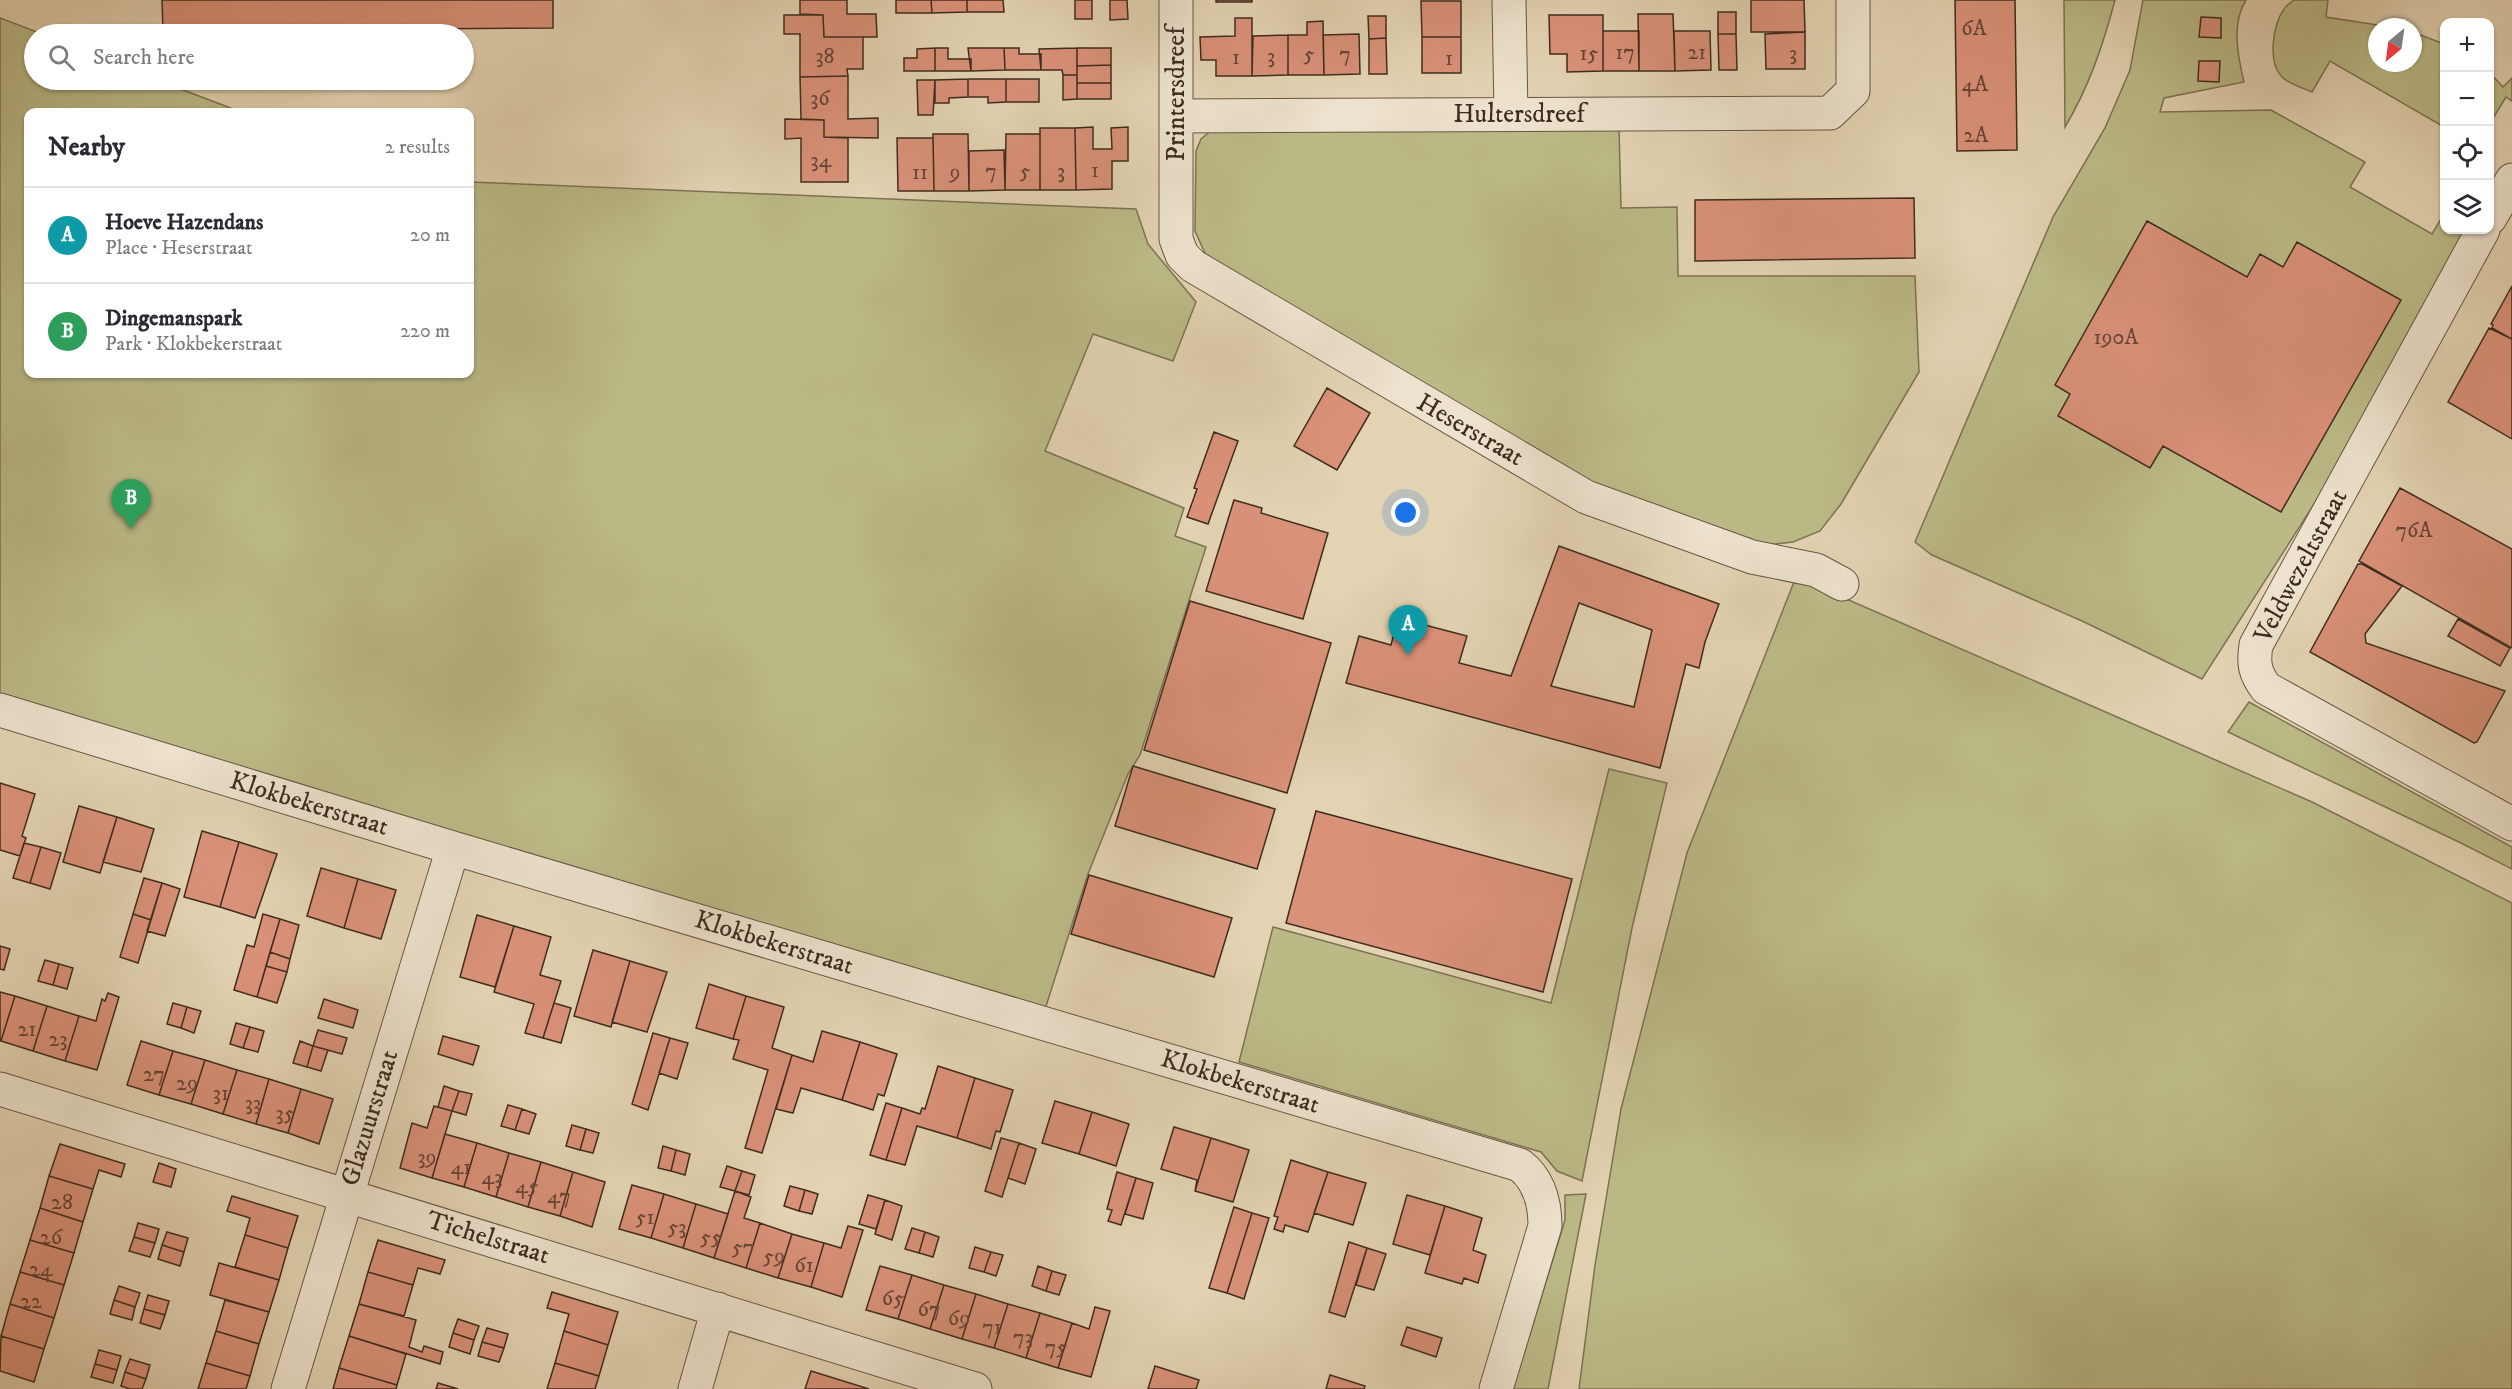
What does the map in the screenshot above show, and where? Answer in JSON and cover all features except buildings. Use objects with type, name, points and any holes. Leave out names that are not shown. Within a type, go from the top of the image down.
[{"type":"street","name":"Printersdreef","points":[[1176,0],[1176,189]]},
{"type":"street","points":[[1509,0],[1511,114]]},
{"type":"street","name":"Hultersdreef","points":[[1176,116],[1830,113],[1853,91],[1853,0]]},
{"type":"street","points":[[2494,211],[2512,180]]},
{"type":"street","name":"Heserstraat","points":[[1176,189],[1176,238],[1182,255],[1193,266],[1229,288],[1586,496],[1752,557],[1816,570],[1842,584]]},
{"type":"street","name":"Veldwezeltstraat","points":[[2481,234],[2256,645],[2253,660],[2256,675],[2266,688],[2512,824]]},
{"type":"street","name":"Klokbekerstraat","points":[[0,710],[453,848],[1520,1165],[1532,1176],[1539,1189],[1545,1226],[1496,1389]]},
{"type":"street","name":"Glazuurstraat","points":[[288,1389],[453,848]]},
{"type":"street","name":"Tichelstraat","points":[[0,1089],[975,1389]]},
{"type":"street","points":[[695,1389],[718,1309]]},
{"type":"shaded area","points":[[2064,0],[2115,0],[2094,65],[2065,127]]},
{"type":"shaded area","points":[[2143,0],[2246,0],[2241,9],[2237,29],[2238,51],[2244,82],[2164,98],[2160,112],[2271,110],[2365,162],[2350,187],[2432,234],[2440,221],[2440,234],[2463,235],[2318,498],[2202,679],[2082,621],[1932,555],[1915,542],[2053,217],[2105,128],[2130,70]]},
{"type":"shaded area","points":[[2294,0],[2328,0],[2326,17],[2368,24],[2368,72],[2422,72],[2422,35],[2440,42],[2440,125],[2330,61],[2312,92],[2282,77],[2274,62],[2273,43],[2277,24],[2285,8]]},
{"type":"shaded area","points":[[0,18],[24,27],[24,90],[183,90],[230,108],[24,108],[24,378],[474,378],[474,182],[1136,209],[1148,244],[1196,302],[1173,361],[1093,334],[1045,451],[1184,508],[1175,536],[1206,547],[1140,755],[1128,774],[1088,874],[1041,1022],[0,706]]},
{"type":"shaded area","points":[[2494,77],[2503,87],[2512,78],[2512,101],[2506,97],[2494,116]]},
{"type":"shaded area","points":[[1619,127],[1621,208],[1677,207],[1678,276],[1915,276],[1919,372],[1841,504],[1820,531],[1793,542],[1767,545],[1594,485],[1212,269],[1195,231],[1196,151],[1201,139],[1212,130]]},
{"type":"shaded area","points":[[1796,577],[2312,802],[2512,903],[2512,1389],[1579,1389],[1595,1265],[1621,1109],[1687,853]]},
{"type":"shaded area","points":[[2249,702],[2512,847],[2512,869],[2228,732]]},
{"type":"shaded area","points":[[1609,769],[1667,783],[1632,928],[1582,1181],[1557,1171],[1541,1152],[1239,1062],[1273,927],[1551,1003]]},
{"type":"shaded area","points":[[1586,1194],[1548,1389],[1513,1389],[1565,1220],[1565,1195]]},
{"type":"place","name":"Dingemanspark","points":[[131,529]]},
{"type":"place","name":"Hoeve Hazendans","points":[[1408,655]]}]
